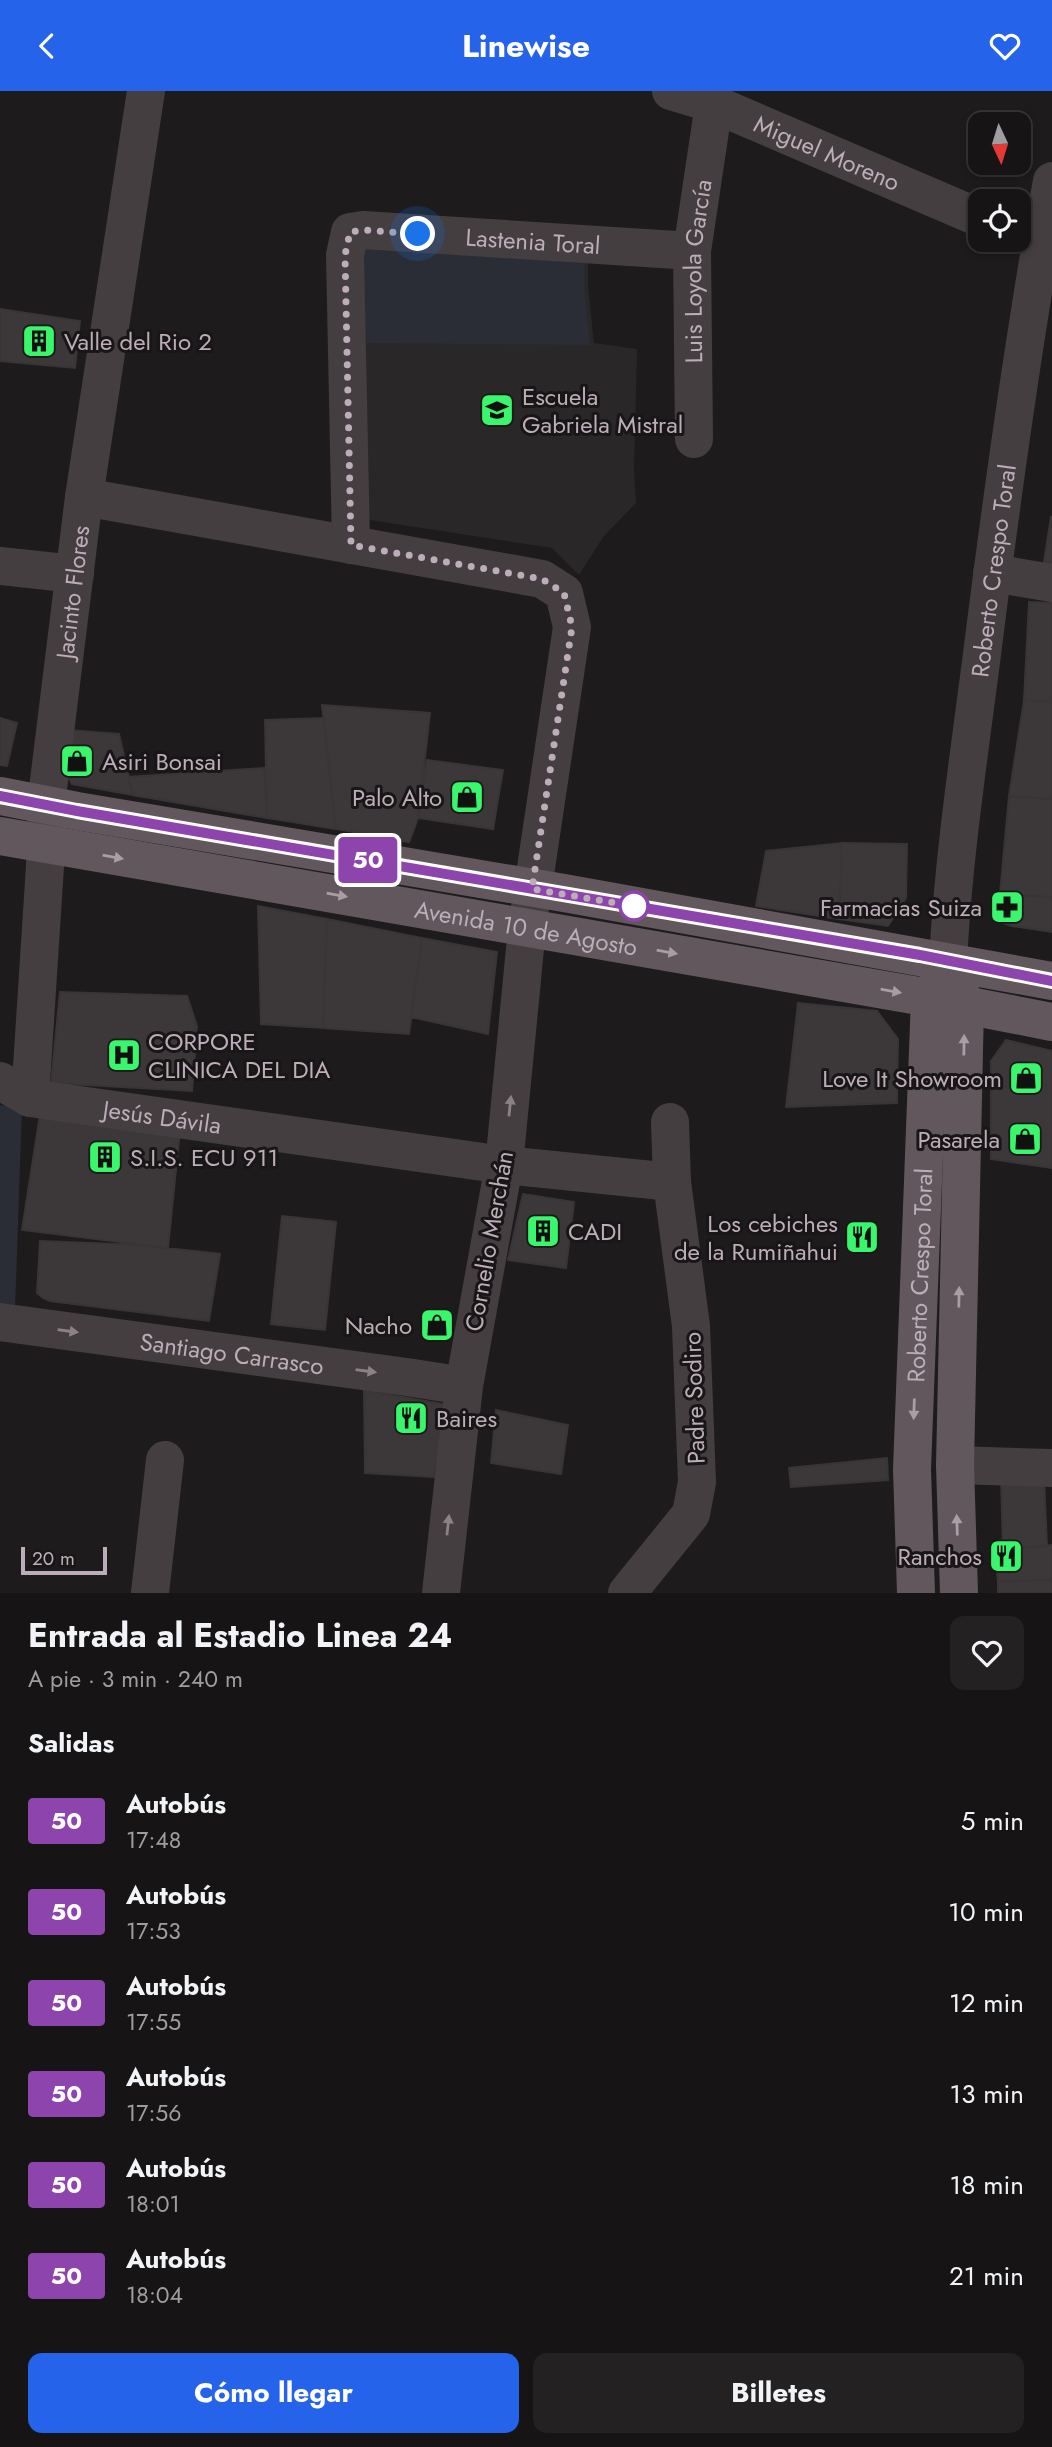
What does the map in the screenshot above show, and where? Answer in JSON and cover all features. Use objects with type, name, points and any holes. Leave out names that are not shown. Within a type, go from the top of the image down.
[{"type":"main road","name":"Avenida 10 de Agosto","points":[[0,796],[1052,981]]},
{"type":"main road","name":"Avenida 10 de Agosto","points":[[0,836],[1052,1022]]},
{"type":"main road","name":"Roberto Crespo Toral","points":[[948,962],[959,1593]]},
{"type":"main road","name":"Roberto Crespo Toral","points":[[916,1593],[912,1469],[948,1002]]},
{"type":"street","name":"Jacinto Flores","points":[[15,1090],[46,846],[46,804],[85,497],[146,91]]},
{"type":"street","name":"Miguel Moreno","points":[[671,91],[714,104],[968,213]]},
{"type":"street","name":"Luis Loyola García","points":[[694,439],[692,251],[714,104]]},
{"type":"street","name":"Roberto Crespo Toral","points":[[948,962],[968,767],[1034,253],[1052,181]]},
{"type":"street","name":"Lastenia Toral","points":[[351,545],[345,255],[350,232],[363,230],[692,251]]},
{"type":"street","name":"Cornelio Merchán","points":[[85,497],[542,579],[564,593],[572,627],[527,928],[504,1165],[464,1387],[440,1593]]},
{"type":"street","points":[[0,566],[75,574]]},
{"type":"street","points":[[992,573],[1052,583]]},
{"type":"street","name":"Jesús Dávila","points":[[15,1090],[504,1165]]},
{"type":"street","name":"Padre Sodiro","points":[[627,1593],[691,1514],[697,1482],[691,1326],[672,1182],[670,1122]]},
{"type":"street","points":[[504,1165],[672,1182]]},
{"type":"street","name":"Santiago Carrasco","points":[[0,1322],[464,1387]]},
{"type":"street","points":[[150,1593],[165,1460]]},
{"type":"street","points":[[955,1465],[1052,1468]]},
{"type":"shaded area","name":"Escuela Gabriela Mistral","points":[[367,240],[588,262],[594,343],[637,349],[634,470],[636,503],[604,536],[579,575],[552,548],[363,519]]},
{"type":"shaded area","points":[[363,241],[584,264],[590,345],[353,343]]},
{"type":"shaded area","points":[[0,1105],[22,1108],[15,1310],[0,1309]]},
{"type":"building","name":"Valle del Rio 2","points":[[0,309],[80,321],[75,368],[0,361]]},
{"type":"building","points":[[1052,517],[1052,564],[1044,562]]},
{"type":"building","points":[[1029,602],[1052,603],[1052,702],[1024,700]]},
{"type":"building","points":[[1024,700],[1052,702],[1052,799],[1009,796]]},
{"type":"building","points":[[322,705],[430,713],[418,818],[409,842],[336,829]]},
{"type":"building","points":[[0,718],[17,723],[7,766],[0,765]]},
{"type":"building","points":[[324,718],[336,829],[267,818],[265,720]]},
{"type":"building","points":[[67,730],[119,734],[133,795],[72,784],[63,767]]},
{"type":"building","points":[[427,760],[503,770],[493,829],[418,818]]},
{"type":"building","points":[[264,768],[267,818],[133,795],[128,777]]},
{"type":"building","points":[[1009,796],[1052,799],[1052,897],[1000,894]]},
{"type":"building","points":[[842,843],[907,844],[906,898],[888,926],[839,919]]},
{"type":"building","points":[[842,843],[839,919],[756,906],[766,851]]},
{"type":"building","points":[[1000,894],[1052,897],[1052,932],[1012,926],[995,920]]},
{"type":"building","points":[[258,906],[327,919],[323,1028],[261,1024]]},
{"type":"building","points":[[327,919],[422,938],[409,1034],[323,1028]]},
{"type":"building","points":[[422,938],[497,952],[488,1034],[411,1017]]},
{"type":"building","name":"CORPORE CLINICA DEL DIA","points":[[60,992],[187,996],[197,1026],[192,1091],[51,1083]]},
{"type":"building","points":[[798,1003],[877,1011],[898,1039],[897,1103],[786,1107]]},
{"type":"building","points":[[1006,1040],[1052,1051],[1052,1168],[991,1159],[991,1061]]},
{"type":"building","name":"S.I.S. ECU 911","points":[[41,1108],[180,1130],[168,1248],[22,1230]]},
{"type":"building","name":"CADI","points":[[523,1194],[574,1202],[566,1268],[508,1260]]},
{"type":"building","points":[[282,1216],[336,1222],[325,1330],[271,1324]]},
{"type":"building","points":[[40,1241],[139,1245],[220,1254],[209,1321],[43,1298],[37,1293]]},
{"type":"building","points":[[364,1390],[448,1405],[434,1477],[365,1473]]},
{"type":"building","points":[[496,1410],[568,1425],[561,1474],[491,1463]]},
{"type":"building","points":[[887,1458],[888,1480],[791,1487],[789,1468]]},
{"type":"building","points":[[1001,1475],[1044,1479],[1047,1546],[1003,1550]]},
{"type":"building","points":[[1052,1545],[1052,1580],[998,1581],[994,1551]]},
{"type":"building","points":[[1052,1580],[1052,1593],[998,1593],[998,1581]]},
{"type":"bus line","name":"50","points":[[0,796],[920,955],[1052,981]]},
{"type":"place","name":"Valle del Rio 2","points":[[39,341]]},
{"type":"place","name":"Escuela Gabriela Mistral","points":[[497,410]]},
{"type":"place","name":"Asiri Bonsai","points":[[77,761]]},
{"type":"place","name":"Palo Alto","points":[[467,797]]},
{"type":"place","name":"Farmacias Suiza","points":[[1007,907]]},
{"type":"place","name":"CORPORE CLINICA DEL DIA","points":[[124,1055]]},
{"type":"place","name":"Love It Showroom","points":[[1026,1078]]},
{"type":"place","name":"Pasarela","points":[[1025,1139]]},
{"type":"place","name":"S.I.S. ECU 911","points":[[105,1157]]},
{"type":"place","name":"CADI","points":[[543,1231]]},
{"type":"place","name":"Los cebiches de la Rumiñahui","points":[[862,1237]]},
{"type":"place","name":"Nacho","points":[[437,1325]]},
{"type":"place","name":"Baires","points":[[411,1418]]},
{"type":"place","name":"Ranchos","points":[[1006,1556]]},
{"type":"route","points":[[418,234],[363,230],[350,232],[345,255],[351,545],[542,579],[564,593],[572,627],[532,889],[634,906]]}]
